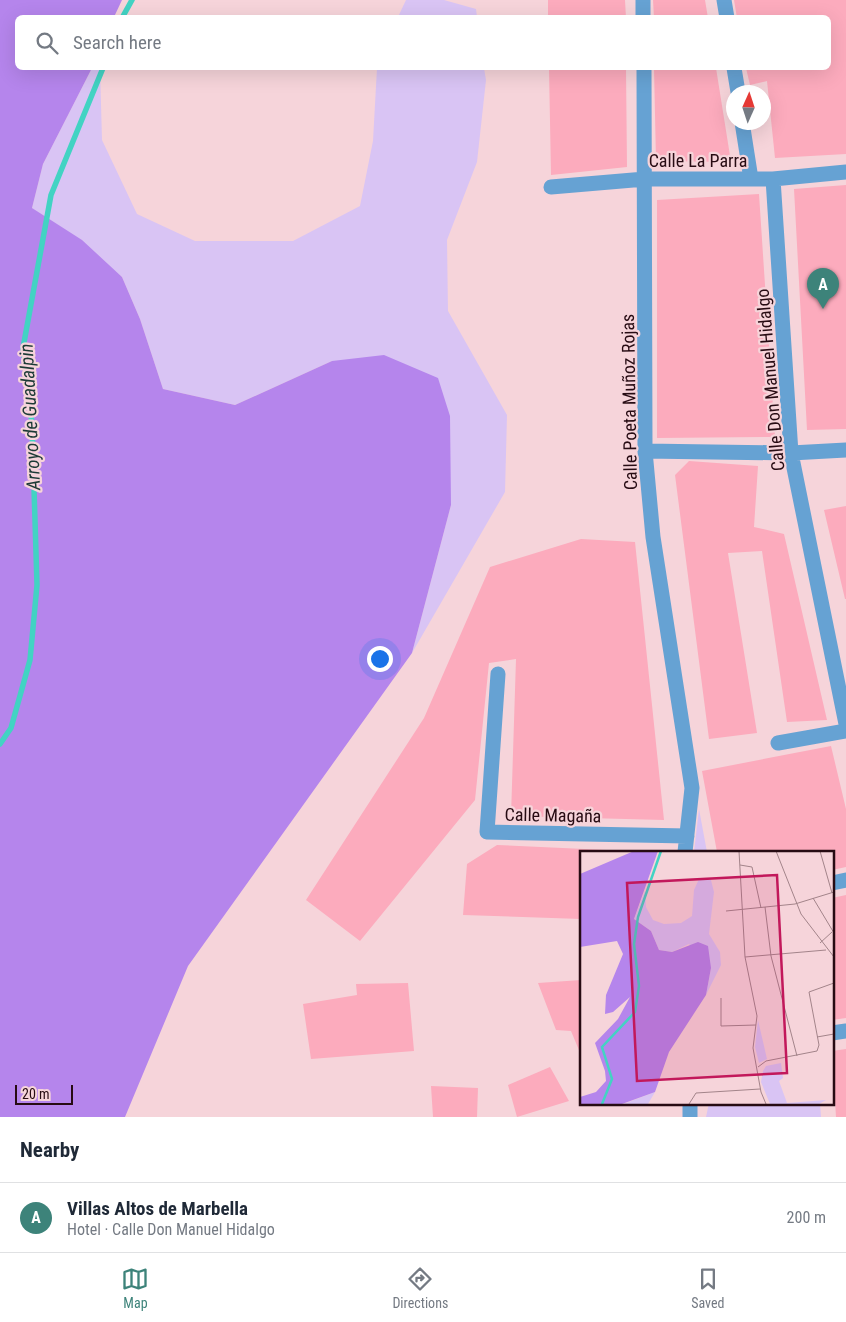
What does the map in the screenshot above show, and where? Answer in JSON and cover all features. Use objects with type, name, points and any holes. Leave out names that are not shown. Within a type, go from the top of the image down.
[{"type":"street","points":[[643,0],[643,15]]},
{"type":"street","points":[[724,0],[726,15]]},
{"type":"street","name":"Calle Poeta Muñoz Rojas","points":[[644,70],[645,450],[653,537],[692,788],[685,851]]},
{"type":"street","points":[[734,70],[737,85]]},
{"type":"street","points":[[743,130],[750,179]]},
{"type":"street","name":"Calle La Parra","points":[[551,187],[645,178],[773,179],[846,172]]},
{"type":"street","name":"Calle Don Manuel Hidalgo","points":[[773,179],[791,453],[846,724]]},
{"type":"street","points":[[645,450],[791,453],[846,450]]},
{"type":"street","name":"Calle Magaña","points":[[498,674],[487,832],[687,836]]},
{"type":"street","points":[[778,743],[846,730]]},
{"type":"street","points":[[690,1104],[690,1117]]},
{"type":"shaded area","points":[[0,0],[122,0],[115,15],[15,15],[15,70],[91,70],[43,164],[32,208],[82,240],[122,277],[140,319],[163,389],[235,405],[332,361],[384,355],[438,378],[450,416],[451,505],[412,653],[188,966],[125,1117],[0,1117]]},
{"type":"shaded area","points":[[406,0],[444,0],[476,9],[477,15],[399,15]]},
{"type":"shaded area","points":[[91,70],[100,70],[102,140],[137,214],[195,241],[293,241],[360,206],[373,141],[377,70],[484,70],[486,80],[477,162],[447,240],[448,311],[507,415],[505,492],[412,653],[451,505],[332,361],[235,405],[163,389],[140,319],[122,277],[32,208],[43,164]]},
{"type":"shaded area","points":[[699,809],[707,851],[694,851]]},
{"type":"shaded area","points":[[709,1104],[820,1104],[821,1117],[706,1117]]},
{"type":"building","points":[[548,0],[625,0],[626,15],[548,15]]},
{"type":"building","points":[[653,0],[705,0],[708,15],[654,15]]},
{"type":"building","points":[[734,0],[846,0],[846,154],[775,158],[771,120],[771,85],[767,85],[767,81],[750,85],[746,70],[831,70],[831,15],[736,15]]},
{"type":"building","points":[[549,70],[626,70],[627,167],[551,175]]},
{"type":"building","points":[[654,70],[716,70],[731,162],[656,161]]},
{"type":"building","points":[[846,185],[846,429],[807,430],[794,189]]},
{"type":"building","points":[[759,194],[775,437],[657,438],[657,200]]},
{"type":"building","points":[[689,461],[758,466],[754,527],[784,534],[827,720],[787,722],[762,551],[728,553],[757,733],[709,739],[675,475]]},
{"type":"building","points":[[846,506],[846,599],[845,599],[824,510]]},
{"type":"building","points":[[581,539],[635,542],[664,820],[511,816],[516,659],[489,663],[475,800],[360,941],[306,900],[424,718],[490,567]]},
{"type":"building","points":[[831,746],[846,809],[846,867],[834,870],[834,851],[717,851],[702,771]]},
{"type":"building","points":[[497,845],[606,850],[580,851],[580,919],[463,915],[467,864]]},
{"type":"building","points":[[846,895],[846,1018],[834,1020],[834,898]]},
{"type":"building","points":[[580,980],[580,1053],[571,1031],[556,1030],[538,983]]},
{"type":"building","points":[[408,983],[414,1051],[311,1059],[303,1004],[357,995],[356,984]]},
{"type":"building","points":[[846,1049],[846,1117],[836,1117],[834,1051]]},
{"type":"building","points":[[550,1067],[569,1101],[517,1117],[508,1085]]},
{"type":"building","points":[[431,1086],[478,1088],[477,1117],[433,1117]]},
{"type":"waterway","name":"Arroyo de Guadalpin","points":[[124,15],[132,0]]},
{"type":"waterway","name":"Arroyo de Guadalpin","points":[[0,744],[11,728],[30,660],[37,585],[32,424],[23,348],[51,195],[102,70]]},
{"type":"place","name":"Villas Altos de Marbella","points":[[823,309]]}]
